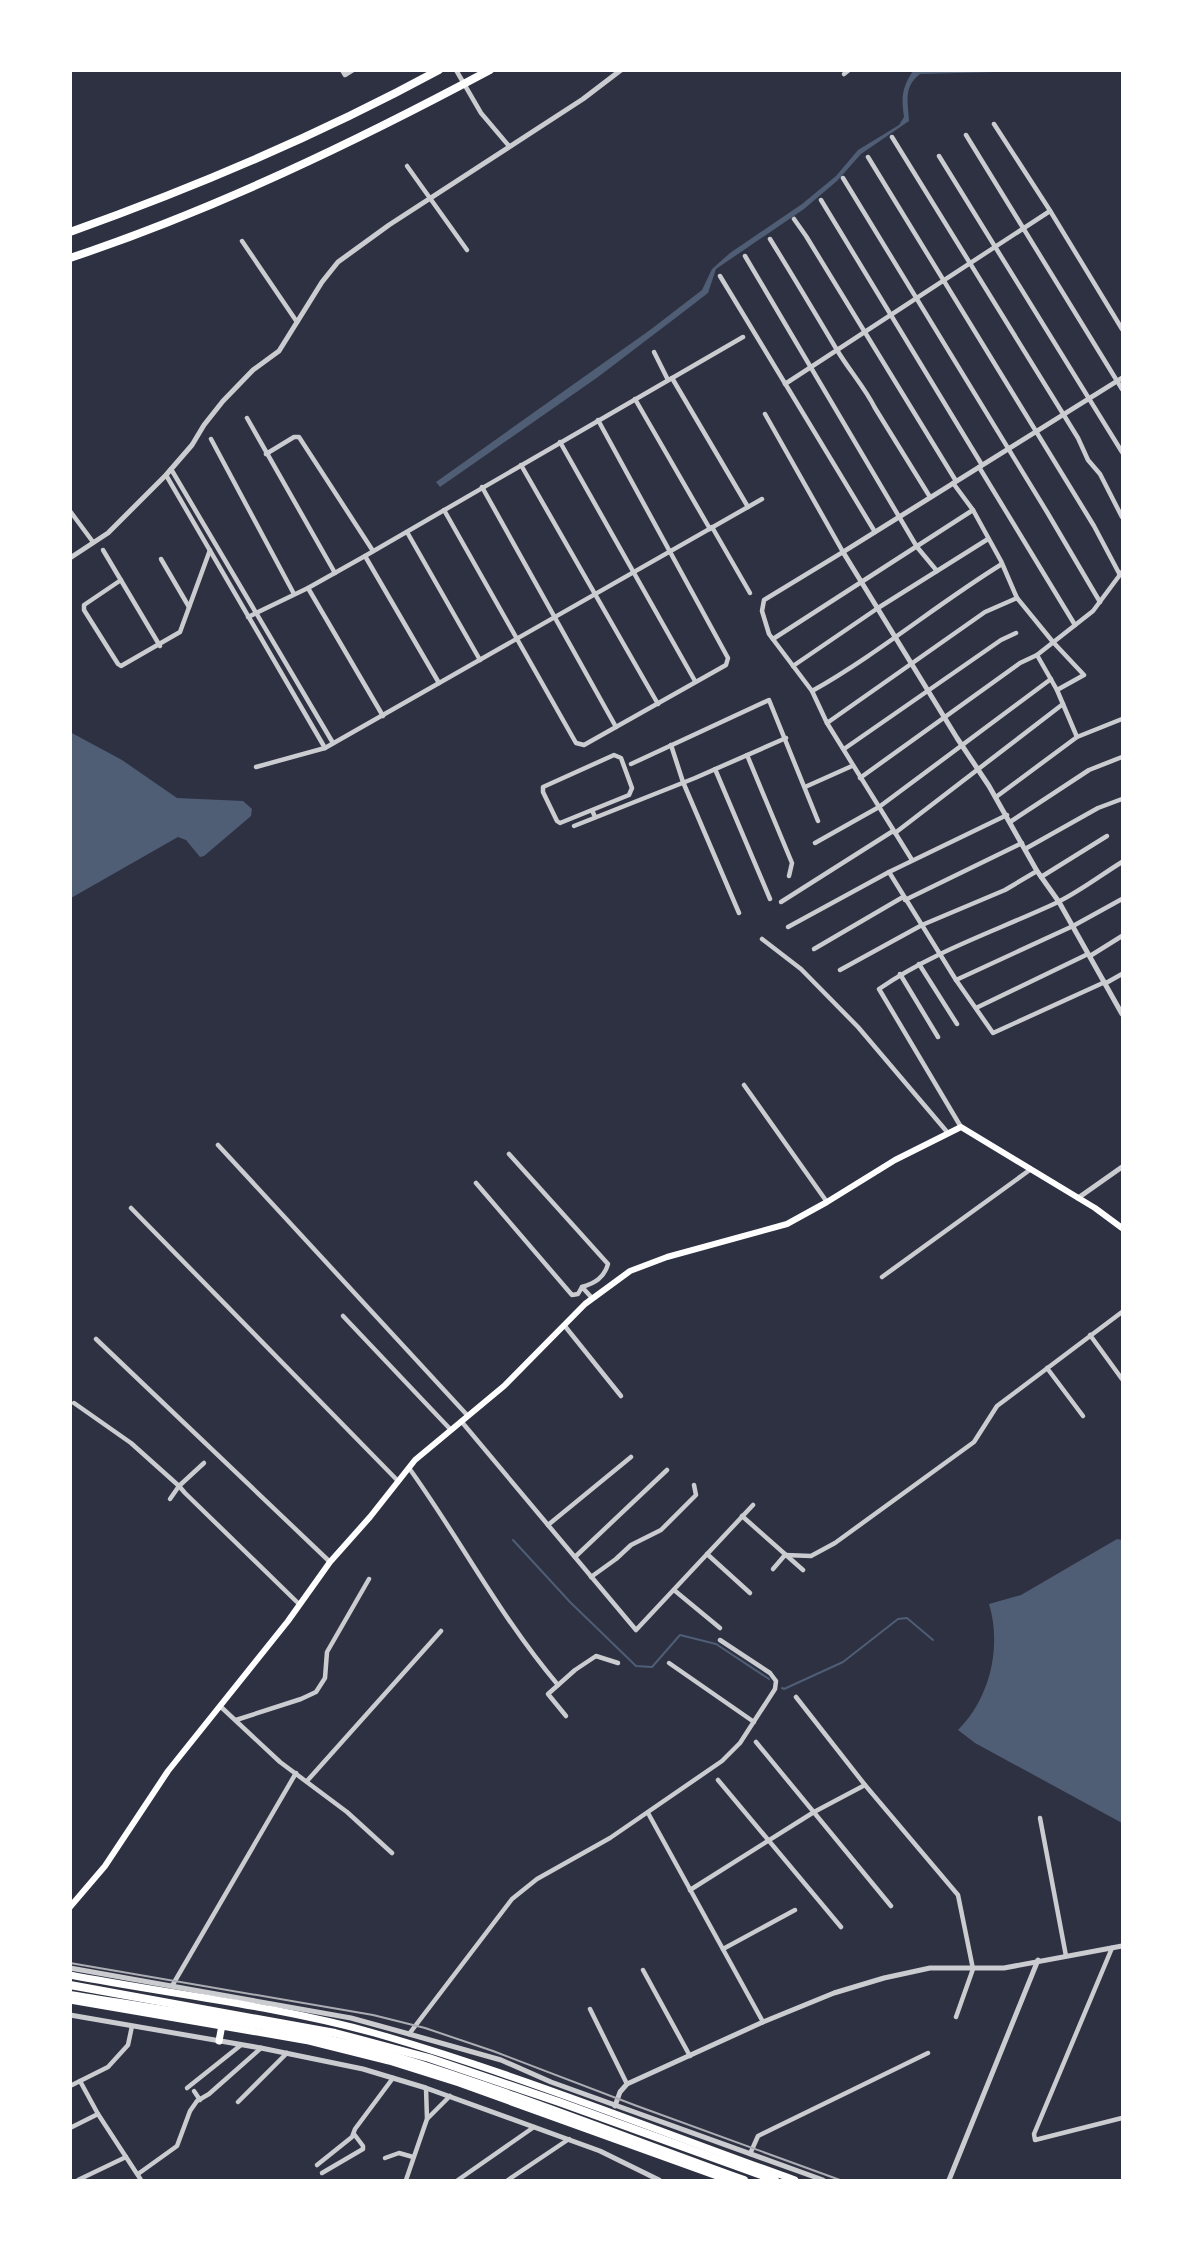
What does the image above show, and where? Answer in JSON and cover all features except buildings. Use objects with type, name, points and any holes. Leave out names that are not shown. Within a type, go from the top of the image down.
[{"type":"highway","points":[[70,232],[147,205],[282,147],[439,70]]},
{"type":"highway","points":[[70,258],[119,242],[252,187],[389,123],[490,70]]},
{"type":"highway","points":[[70,1975],[301,2016],[372,2033],[483,2067],[795,2181]]},
{"type":"highway","points":[[70,1985],[335,2033],[429,2058],[559,2102],[775,2181]]},
{"type":"highway","points":[[70,1995],[311,2036],[395,2057],[505,2094],[744,2181]]},
{"type":"highway","points":[[70,2000],[309,2041],[419,2071],[459,2083],[728,2181]]},
{"type":"highway","points":[[219,2041],[222,2025]]},
{"type":"main road","points":[[70,1907],[105,1866],[168,1771],[330,1562],[370,1517],[415,1460],[504,1386],[592,1298],[630,1271],[667,1257],[787,1224],[895,1160],[961,1126],[1122,1228]]},
{"type":"street","points":[[342,70],[345,75],[352,70]]},
{"type":"street","points":[[456,70],[481,113],[509,147]]},
{"type":"street","points":[[70,558],[108,533],[166,475],[192,445],[223,401],[253,370],[279,351],[322,282],[338,262],[430,198],[584,99],[621,70]]},
{"type":"street","points":[[844,74],[849,70]]},
{"type":"street","points":[[993,124],[1050,211],[1122,329]]},
{"type":"street","points":[[966,135],[1120,379],[1122,389]]},
{"type":"street","points":[[892,137],[1078,438],[1088,460],[1100,474],[1122,517]]},
{"type":"street","points":[[939,156],[1122,452]]},
{"type":"street","points":[[860,778],[1020,663],[1037,655],[1093,611],[1121,573],[868,157]]},
{"type":"street","points":[[407,166],[467,250]]},
{"type":"street","points":[[843,178],[1009,448],[1100,602]]},
{"type":"street","points":[[821,200],[892,315],[1075,625]]},
{"type":"street","points":[[785,384],[1050,211]]},
{"type":"street","points":[[794,219],[973,510],[1017,598],[1084,675],[1057,690]]},
{"type":"street","points":[[770,239],[930,497]]},
{"type":"street","points":[[242,241],[297,322]]},
{"type":"street","points":[[745,256],[918,546],[937,571]]},
{"type":"street","points":[[720,276],[875,532]]},
{"type":"street","points":[[248,617],[308,588],[365,556],[743,337]]},
{"type":"street","points":[[654,352],[748,507]]},
{"type":"street","points":[[912,860],[852,766],[812,692],[769,634],[762,611],[764,600],[1120,379]]},
{"type":"street","points":[[636,399],[750,593]]},
{"type":"street","points":[[765,414],[843,552],[1007,815],[1037,871],[1059,902],[1122,1010]]},
{"type":"street","points":[[247,418],[334,573]]},
{"type":"street","points":[[444,510],[576,743],[584,745],[726,665],[728,658],[598,420]]},
{"type":"street","points":[[267,454],[299,436],[373,551]]},
{"type":"street","points":[[211,439],[294,594]]},
{"type":"street","points":[[560,442],[695,681]]},
{"type":"street","points":[[521,465],[658,704]]},
{"type":"street","points":[[171,469],[333,743]]},
{"type":"street","points":[[166,475],[325,748]]},
{"type":"street","points":[[482,487],[616,727]]},
{"type":"street","points":[[256,767],[325,748],[762,499]]},
{"type":"street","points":[[773,639],[973,510]]},
{"type":"street","points":[[70,511],[93,542]]},
{"type":"street","points":[[407,532],[480,660]]},
{"type":"street","points":[[793,666],[878,608],[988,538]]},
{"type":"street","points":[[103,550],[160,646]]},
{"type":"street","points":[[121,580],[84,605],[84,610],[117,664],[121,666],[160,646],[180,632],[210,550]]},
{"type":"street","points":[[365,556],[439,683]]},
{"type":"street","points":[[161,559],[189,607]]},
{"type":"street","points":[[812,692],[1002,564]]},
{"type":"street","points":[[308,588],[383,716]]},
{"type":"street","points":[[827,723],[985,612],[1017,598]]},
{"type":"street","points":[[844,749],[1001,640],[1016,633]]},
{"type":"street","points":[[1037,655],[1057,690],[1077,737]]},
{"type":"street","points":[[815,843],[879,807],[1051,679]]},
{"type":"street","points":[[631,764],[769,700],[818,821]]},
{"type":"street","points":[[781,902],[894,832],[1063,704]]},
{"type":"street","points":[[996,797],[1077,737],[1122,719]]},
{"type":"street","points":[[574,826],[786,738]]},
{"type":"street","points":[[671,745],[683,782],[739,913]]},
{"type":"street","points":[[618,755],[632,788],[629,795],[592,810],[560,823],[543,792],[543,787],[618,755]]},
{"type":"street","points":[[747,755],[792,863],[789,876]]},
{"type":"street","points":[[1010,822],[1089,770],[1122,757]]},
{"type":"street","points":[[805,787],[852,766]]},
{"type":"street","points":[[715,769],[770,899]]},
{"type":"street","points":[[814,949],[904,898],[1023,846],[1098,808],[1122,799]]},
{"type":"street","points":[[612,802],[614,810]]},
{"type":"street","points":[[592,810],[596,817]]},
{"type":"street","points":[[788,927],[912,860],[1007,815]]},
{"type":"street","points":[[1041,877],[1107,836]]},
{"type":"street","points":[[961,1126],[879,988],[940,953],[1059,902],[1122,862]]},
{"type":"street","points":[[840,970],[922,925],[1005,890],[1037,871]]},
{"type":"street","points":[[889,872],[956,980],[993,1033],[1122,974]]},
{"type":"street","points":[[956,980],[1073,926],[1122,899]]},
{"type":"street","points":[[976,1008],[1089,955],[1122,936]]},
{"type":"street","points":[[762,939],[801,969],[858,1027],[948,1133]]},
{"type":"street","points":[[919,964],[957,1024]]},
{"type":"street","points":[[900,975],[938,1037]]},
{"type":"street","points":[[744,1085],[827,1202]]},
{"type":"street","points":[[218,1145],[468,1416]]},
{"type":"street","points":[[476,1183],[572,1295],[578,1294],[582,1287],[593,1283],[605,1273],[608,1264],[509,1154]]},
{"type":"street","points":[[1078,1198],[1122,1167]]},
{"type":"street","points":[[882,1277],[1031,1169]]},
{"type":"street","points":[[131,1208],[398,1481]]},
{"type":"street","points":[[582,1287],[592,1298]]},
{"type":"street","points":[[785,1555],[811,1556],[835,1543],[974,1442],[997,1406],[1122,1312]]},
{"type":"street","points":[[343,1316],[451,1430]]},
{"type":"street","points":[[564,1325],[621,1396]]},
{"type":"street","points":[[1090,1335],[1122,1379]]},
{"type":"street","points":[[96,1339],[330,1562]]},
{"type":"street","points":[[1047,1368],[1083,1416]]},
{"type":"street","points":[[74,1403],[131,1443],[179,1486],[299,1604]]},
{"type":"street","points":[[461,1421],[636,1630],[753,1505]]},
{"type":"street","points":[[548,1525],[631,1457]]},
{"type":"street","points":[[170,1499],[179,1486],[204,1463]]},
{"type":"street","points":[[409,1468],[434,1502],[534,1656],[558,1685]]},
{"type":"street","points":[[575,1557],[667,1470]]},
{"type":"street","points":[[591,1577],[631,1545],[661,1530],[696,1495],[694,1485]]},
{"type":"street","points":[[742,1516],[803,1570]]},
{"type":"street","points":[[707,1554],[750,1593]]},
{"type":"street","points":[[773,1569],[785,1555]]},
{"type":"street","points":[[236,1720],[302,1699],[316,1692],[325,1678],[327,1652],[369,1579]]},
{"type":"street","points":[[674,1590],[720,1628]]},
{"type":"street","points":[[307,1781],[441,1631]]},
{"type":"street","points":[[409,2034],[512,1899],[537,1879],[610,1838],[648,1813],[731,1754],[775,1689],[776,1682],[770,1673],[720,1640]]},
{"type":"street","points":[[566,1716],[548,1694],[575,1670],[596,1656],[618,1663]]},
{"type":"street","points":[[669,1663],[754,1722]]},
{"type":"street","points":[[796,1697],[865,1785],[958,1895],[973,1969],[956,2017]]},
{"type":"street","points":[[220,1706],[280,1762],[347,1812],[392,1853]]},
{"type":"street","points":[[756,1742],[891,1906]]},
{"type":"street","points":[[172,1986],[296,1773]]},
{"type":"street","points":[[718,1780],[841,1927]]},
{"type":"street","points":[[690,1890],[814,1812],[865,1785]]},
{"type":"street","points":[[648,1813],[763,2022]]},
{"type":"street","points":[[1040,1818],[1066,1956]]},
{"type":"street","points":[[723,1949],[795,1910]]},
{"type":"street","points":[[615,2106],[620,2092],[627,2084],[763,2022],[834,1994],[930,1968],[1004,1968],[1122,1946]]},
{"type":"street","points":[[1112,1948],[1034,2134],[1035,2140],[1122,2118]]},
{"type":"street","points":[[949,2181],[1038,1960]]},
{"type":"street","points":[[70,1968],[351,2018],[501,2060],[615,2106],[823,2181]]},
{"type":"street","points":[[643,1970],[690,2056]]},
{"type":"street","points":[[590,2008],[627,2084]]},
{"type":"street","points":[[70,2015],[261,2048],[363,2069],[450,2096],[569,2139],[600,2151],[660,2181]]},
{"type":"street","points":[[70,2086],[108,2067],[128,2045],[132,2026]]},
{"type":"street","points":[[187,2088],[241,2045]]},
{"type":"street","points":[[138,2174],[177,2146],[190,2111],[261,2048]]},
{"type":"street","points":[[750,2154],[758,2136],[928,2053]]},
{"type":"street","points":[[238,2102],[287,2054]]},
{"type":"street","points":[[316,2165],[354,2134],[355,2129],[393,2078]]},
{"type":"street","points":[[80,2081],[98,2114],[141,2181]]},
{"type":"street","points":[[406,2181],[427,2119],[426,2088]]},
{"type":"street","points":[[194,2091],[200,2100]]},
{"type":"street","points":[[427,2119],[450,2096]]},
{"type":"street","points":[[70,2128],[98,2114]]},
{"type":"street","points":[[458,2181],[534,2127]]},
{"type":"street","points":[[322,2173],[363,2149],[354,2134]]},
{"type":"street","points":[[508,2181],[569,2139]]},
{"type":"street","points":[[385,2158],[399,2152],[413,2157]]},
{"type":"street","points":[[78,2181],[126,2157]]},
{"type":"water","points":[[913,71],[1004,71],[920,74],[909,90],[909,121],[861,154],[837,181],[804,209],[716,269],[708,293],[598,377],[440,487],[436,482],[650,330],[702,290],[712,269],[730,253],[802,204],[836,176],[858,150],[899,125],[904,117],[905,88]]},
{"type":"water","points":[[70,732],[122,760],[177,798],[243,801],[252,809],[251,816],[204,856],[200,857],[186,840],[178,837],[71,898]]},
{"type":"water","points":[[1117,1539],[1122,1540],[1122,1823],[975,1743],[958,1730],[978,1703],[990,1671],[994,1637],[989,1604],[1021,1595]]},
{"type":"waterway","points":[[513,1540],[570,1602],[636,1666],[652,1667],[680,1635],[716,1644],[769,1679]]},
{"type":"waterway","points":[[782,1688],[843,1662],[898,1619],[907,1618],[933,1640]]},
{"type":"railway","points":[[70,1963],[373,2015],[425,2028],[840,2180]]}]
